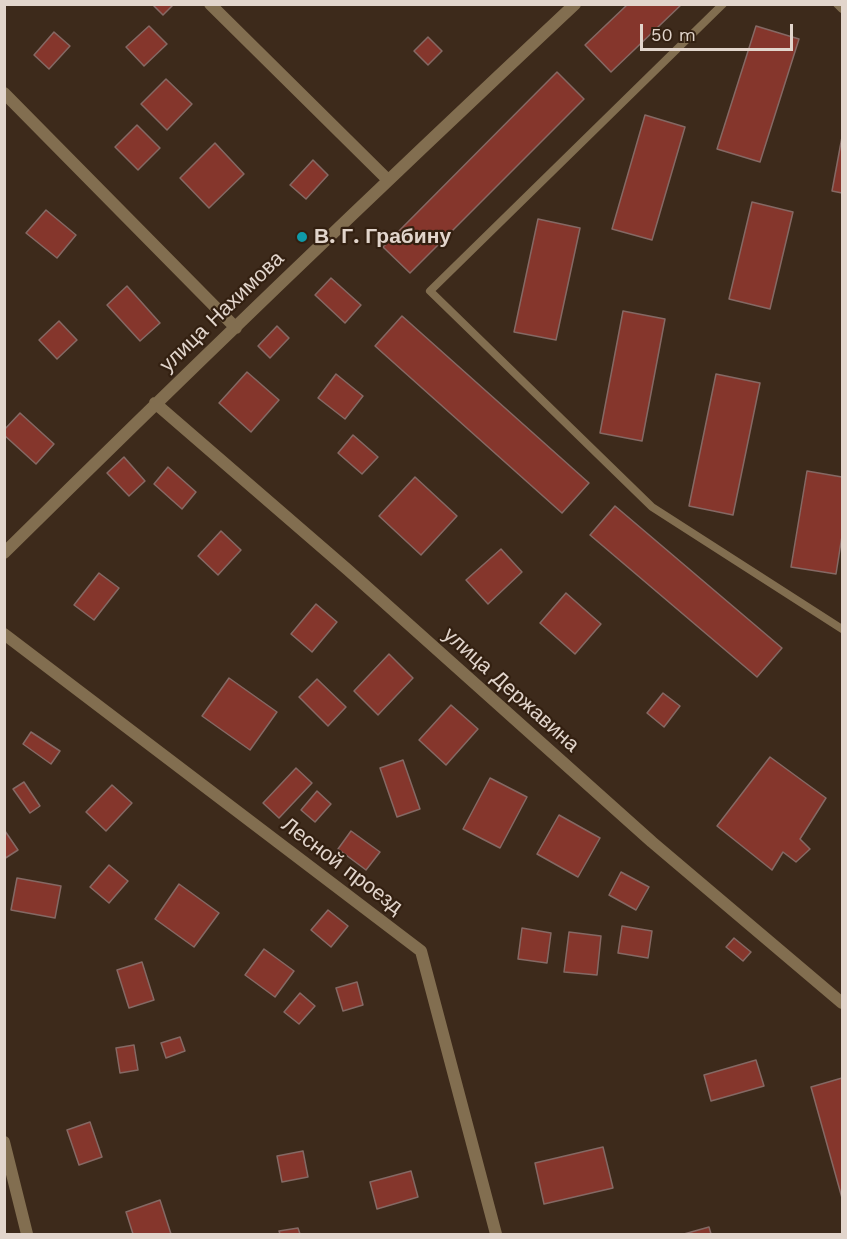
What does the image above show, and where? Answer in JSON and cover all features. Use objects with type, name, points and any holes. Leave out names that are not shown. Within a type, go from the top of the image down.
[{"type":"street","points":[[210,4],[387,180]]},
{"type":"street","name":"улица Нахимова","points":[[4,553],[387,180],[575,4]]},
{"type":"street","points":[[4,93],[236,328]]},
{"type":"street","name":"улица Державина","points":[[155,404],[348,570],[652,842],[843,1003]]},
{"type":"street","name":"Лесной проезд","points":[[4,634],[422,951],[496,1234]]},
{"type":"street","points":[[4,1142],[27,1234]]},
{"type":"lane","points":[[723,4],[430,291],[652,507],[843,629]]},
{"type":"lane","points":[[837,4],[843,9]]},
{"type":"building","points":[[152,4],[174,4],[163,15]]},
{"type":"building","points":[[628,4],[682,4],[611,72],[585,45]]},
{"type":"building","points":[[149,26],[167,44],[144,66],[126,47]]},
{"type":"building","points":[[756,26],[799,39],[760,162],[717,149]]},
{"type":"building","points":[[54,32],[70,46],[49,69],[34,55]]},
{"type":"building","points":[[428,37],[442,51],[428,65],[414,51]]},
{"type":"building","points":[[557,72],[584,99],[410,273],[383,247]]},
{"type":"building","points":[[166,79],[192,104],[167,130],[141,104]]},
{"type":"building","points":[[645,115],[685,127],[652,240],[612,229]]},
{"type":"building","points":[[137,125],[160,148],[138,170],[115,147]]},
{"type":"building","points":[[842,137],[842,193],[832,191]]},
{"type":"building","points":[[215,143],[244,174],[209,208],[180,178]]},
{"type":"building","points":[[313,160],[328,175],[306,199],[290,185]]},
{"type":"building","points":[[752,202],[793,212],[770,309],[729,299]]},
{"type":"building","points":[[46,210],[76,235],[57,258],[26,233]]},
{"type":"building","points":[[538,219],[580,228],[556,340],[514,332]]},
{"type":"building","points":[[331,278],[361,305],[345,323],[315,295]]},
{"type":"building","points":[[127,286],[160,323],[140,341],[107,305]]},
{"type":"building","points":[[623,311],[665,319],[642,441],[600,433]]},
{"type":"building","points":[[402,316],[589,483],[562,513],[375,346]]},
{"type":"building","points":[[59,321],[77,340],[57,359],[39,340]]},
{"type":"building","points":[[277,326],[289,338],[270,358],[258,346]]},
{"type":"building","points":[[247,372],[279,400],[251,432],[219,403]]},
{"type":"building","points":[[336,374],[363,396],[345,419],[318,398]]},
{"type":"building","points":[[716,374],[760,383],[733,515],[689,506]]},
{"type":"building","points":[[20,413],[54,444],[36,464],[4,435],[4,430]]},
{"type":"building","points":[[353,435],[378,457],[362,474],[338,453]]},
{"type":"building","points":[[124,457],[145,481],[129,496],[107,473]]},
{"type":"building","points":[[168,467],[196,492],[182,509],[154,484]]},
{"type":"building","points":[[807,471],[842,477],[842,536],[836,574],[791,567]]},
{"type":"building","points":[[415,477],[457,516],[421,555],[379,516]]},
{"type":"building","points":[[615,506],[782,648],[757,677],[590,535]]},
{"type":"building","points":[[221,531],[241,550],[218,575],[198,556]]},
{"type":"building","points":[[501,549],[522,572],[488,604],[466,580]]},
{"type":"building","points":[[99,573],[119,588],[94,620],[74,605]]},
{"type":"building","points":[[566,593],[601,624],[575,654],[540,623]]},
{"type":"building","points":[[316,604],[337,622],[312,652],[291,634]]},
{"type":"building","points":[[389,654],[413,678],[378,715],[354,691]]},
{"type":"building","points":[[229,678],[277,712],[250,750],[202,716]]},
{"type":"building","points":[[317,679],[346,707],[328,726],[299,697]]},
{"type":"building","points":[[663,693],[680,706],[664,727],[647,713]]},
{"type":"building","points":[[451,705],[478,729],[446,765],[419,740]]},
{"type":"building","points":[[31,732],[60,751],[51,764],[23,744]]},
{"type":"building","points":[[770,757],[826,798],[800,839],[810,849],[796,862],[783,852],[772,870],[717,826]]},
{"type":"building","points":[[403,760],[420,809],[397,817],[380,768]]},
{"type":"building","points":[[296,768],[312,783],[279,818],[263,803]]},
{"type":"building","points":[[490,778],[527,797],[500,848],[463,829]]},
{"type":"building","points":[[24,782],[40,806],[30,813],[13,789]]},
{"type":"building","points":[[112,785],[132,803],[106,831],[86,812]]},
{"type":"building","points":[[317,791],[331,804],[315,822],[301,810]]},
{"type":"building","points":[[559,815],[600,838],[578,877],[537,854]]},
{"type":"building","points":[[4,831],[18,850],[4,859]]},
{"type":"building","points":[[351,831],[380,852],[366,870],[338,849]]},
{"type":"building","points":[[109,865],[128,881],[109,903],[90,887]]},
{"type":"building","points":[[621,872],[649,887],[636,910],[609,895]]},
{"type":"building","points":[[17,878],[61,886],[55,918],[11,910]]},
{"type":"building","points":[[179,884],[219,913],[194,947],[155,919]]},
{"type":"building","points":[[328,910],[348,926],[331,947],[311,930]]},
{"type":"building","points":[[622,926],[652,931],[648,958],[618,953]]},
{"type":"building","points":[[522,928],[551,933],[547,963],[518,959]]},
{"type":"building","points":[[569,932],[601,936],[597,975],[564,972]]},
{"type":"building","points":[[734,938],[751,952],[743,961],[726,947]]},
{"type":"building","points":[[264,949],[294,971],[275,997],[245,975]]},
{"type":"building","points":[[142,962],[154,1000],[129,1008],[117,970]]},
{"type":"building","points":[[357,982],[363,1005],[343,1011],[336,988]]},
{"type":"building","points":[[300,993],[315,1006],[299,1024],[284,1012]]},
{"type":"building","points":[[180,1037],[185,1051],[166,1058],[161,1043]]},
{"type":"building","points":[[134,1045],[138,1070],[120,1073],[116,1048]]},
{"type":"building","points":[[756,1060],[764,1086],[711,1101],[704,1075]]},
{"type":"building","points":[[842,1078],[842,1198],[811,1087]]},
{"type":"building","points":[[90,1122],[102,1157],[79,1165],[67,1130]]},
{"type":"building","points":[[603,1147],[613,1188],[544,1204],[535,1163]]},
{"type":"building","points":[[303,1151],[308,1177],[282,1182],[277,1156]]},
{"type":"building","points":[[411,1171],[418,1197],[377,1209],[370,1182]]},
{"type":"building","points":[[160,1200],[171,1234],[133,1234],[126,1212]]},
{"type":"building","points":[[709,1227],[711,1234],[684,1234]]},
{"type":"building","points":[[298,1228],[300,1234],[280,1234],[279,1231]]},
{"type":"place","name":"В. Г. Грабину","points":[[302,237]]}]
